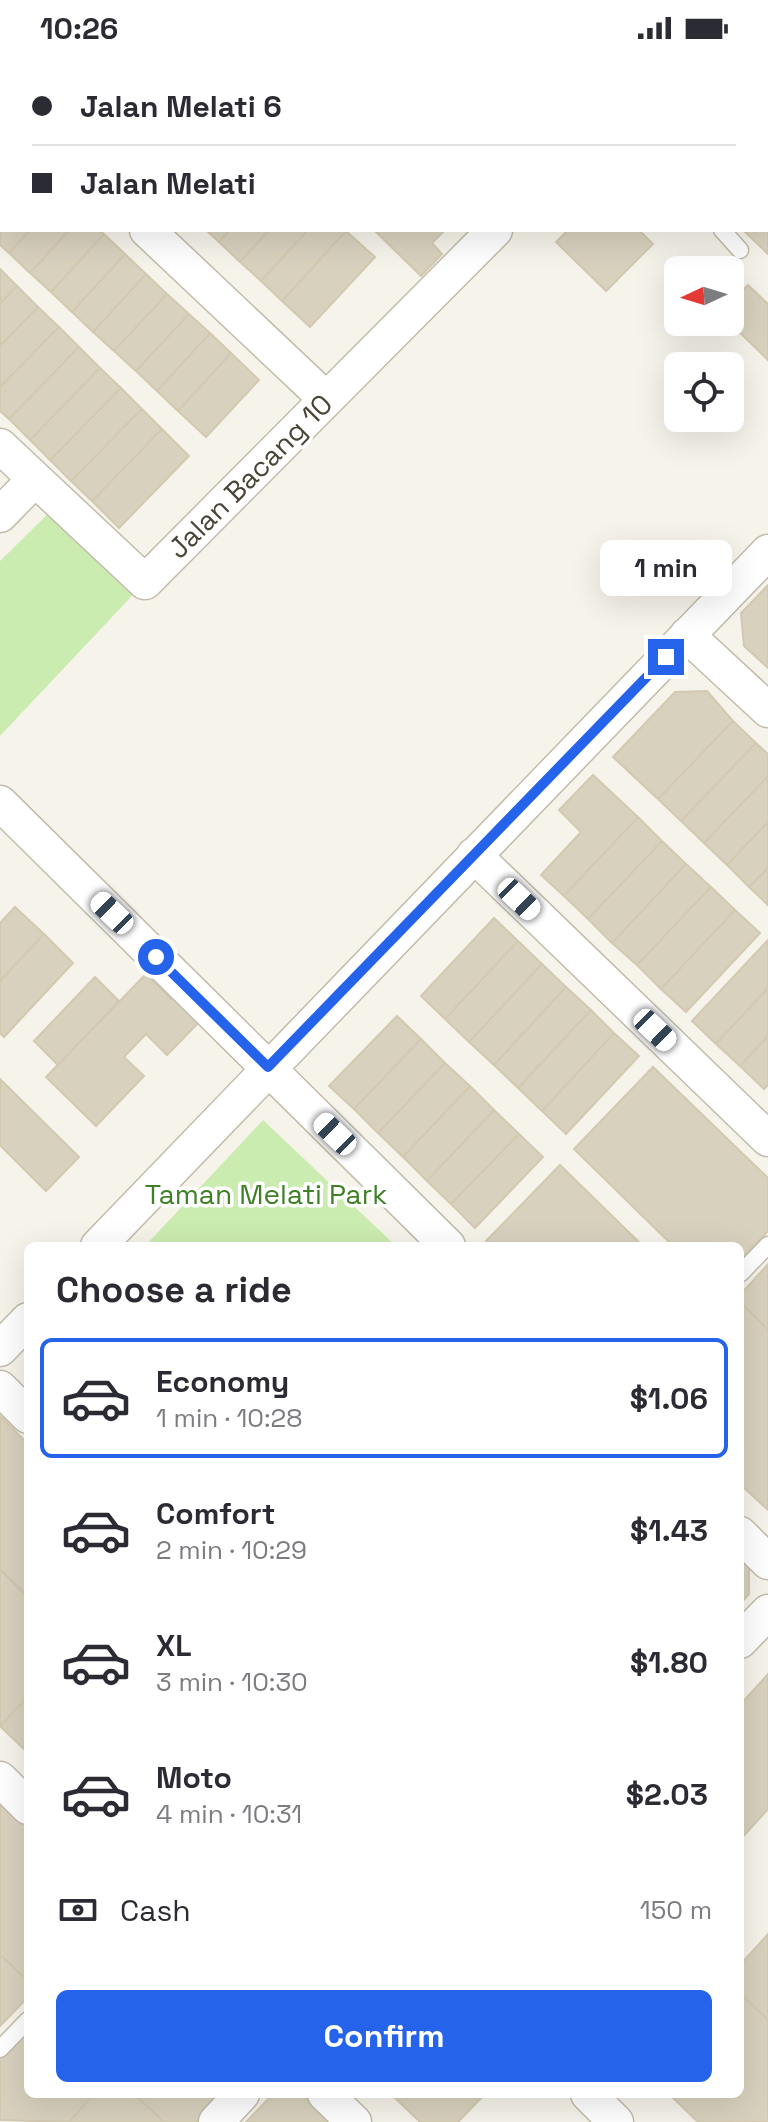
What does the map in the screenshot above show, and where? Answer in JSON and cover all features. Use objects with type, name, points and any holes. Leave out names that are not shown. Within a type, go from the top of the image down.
[{"type":"street","points":[[149,232],[326,399]]},
{"type":"street","name":"Jalan Bacang 10","points":[[0,446],[145,582],[493,232]]},
{"type":"street","points":[[0,515],[35,479]]},
{"type":"street","points":[[102,1242],[768,552]]},
{"type":"street","points":[[687,635],[768,710]]},
{"type":"street","points":[[0,803],[444,1242]]},
{"type":"street","points":[[474,855],[768,1139]]},
{"type":"street","points":[[0,1349],[24,1324]]},
{"type":"street","points":[[0,1388],[24,1412]]},
{"type":"street","points":[[744,1538],[768,1562]]},
{"type":"street","points":[[744,1637],[768,1612]]},
{"type":"street","points":[[0,1779],[24,1803]]},
{"type":"street","points":[[216,2122],[238,2098]]},
{"type":"street","points":[[329,2098],[354,2122]]},
{"type":"street","points":[[592,2098],[616,2122]]},
{"type":"lane","points":[[724,232],[740,250]]},
{"type":"lane","points":[[744,1270],[768,1245]]},
{"type":"lane","points":[[0,2049],[24,2024]]},
{"type":"green space","points":[[60,502],[145,582],[0,736],[0,561]]},
{"type":"green space","name":"Taman Melati Park","points":[[263,1120],[392,1242],[149,1242]]},
{"type":"building","points":[[1,232],[28,232],[9,253],[0,245]]},
{"type":"building","points":[[28,232],[67,232],[30,273],[9,253]]},
{"type":"building","points":[[67,232],[104,234],[51,292],[30,273]]},
{"type":"building","points":[[208,232],[228,232],[219,242]]},
{"type":"building","points":[[228,232],[267,232],[240,262],[219,242]]},
{"type":"building","points":[[267,232],[306,232],[261,281],[240,262]]},
{"type":"building","points":[[306,232],[345,232],[282,301],[261,281]]},
{"type":"building","points":[[345,232],[375,257],[310,327],[282,301]]},
{"type":"building","points":[[376,232],[443,232],[432,243],[442,254],[421,276]]},
{"type":"building","points":[[566,232],[641,232],[653,244],[606,291],[556,242]]},
{"type":"building","points":[[745,232],[768,232],[768,254]]},
{"type":"building","points":[[104,234],[125,254],[72,312],[51,292]]},
{"type":"building","points":[[125,254],[146,274],[93,332],[72,312]]},
{"type":"building","points":[[0,269],[17,286],[0,304]]},
{"type":"building","points":[[146,274],[167,294],[114,351],[93,332]]},
{"type":"building","points":[[748,285],[768,304],[768,360],[743,336],[744,289]]},
{"type":"building","points":[[17,286],[38,307],[0,346],[0,304]]},
{"type":"building","points":[[167,294],[189,314],[136,371],[114,351]]},
{"type":"building","points":[[38,307],[59,327],[0,387],[0,346]]},
{"type":"building","points":[[189,314],[210,333],[157,391],[136,371]]},
{"type":"building","points":[[59,327],[79,347],[9,419],[0,411],[0,387]]},
{"type":"building","points":[[210,333],[231,353],[178,411],[157,391]]},
{"type":"building","points":[[79,347],[100,368],[30,440],[9,419]]},
{"type":"building","points":[[231,353],[259,380],[206,437],[178,411]]},
{"type":"building","points":[[100,368],[121,388],[50,460],[30,440]]},
{"type":"building","points":[[121,388],[142,409],[71,481],[50,460]]},
{"type":"building","points":[[142,409],[162,429],[92,501],[71,481]]},
{"type":"building","points":[[162,429],[189,456],[119,528],[92,501]]},
{"type":"building","points":[[768,585],[768,668],[744,646],[741,613]]},
{"type":"building","points":[[707,691],[733,721],[658,799],[613,757],[675,692]]},
{"type":"building","points":[[733,721],[756,743],[681,821],[658,799]]},
{"type":"building","points":[[756,743],[768,754],[768,776],[704,843],[681,821]]},
{"type":"building","points":[[593,775],[638,817],[564,896],[541,875],[581,832],[559,810]]},
{"type":"building","points":[[768,776],[768,822],[727,865],[704,843]]},
{"type":"building","points":[[638,817],[662,841],[588,919],[564,896]]},
{"type":"building","points":[[768,822],[768,868],[749,887],[727,865]]},
{"type":"building","points":[[662,841],[686,864],[612,943],[588,919]]},
{"type":"building","points":[[686,864],[711,887],[637,965],[612,943]]},
{"type":"building","points":[[768,868],[768,905],[749,887]]},
{"type":"building","points":[[711,887],[735,910],[661,989],[637,965]]},
{"type":"building","points":[[15,907],[44,934],[0,981],[0,923]]},
{"type":"building","points":[[735,910],[760,933],[686,1012],[661,989]]},
{"type":"building","points":[[494,918],[518,941],[445,1019],[421,996]]},
{"type":"building","points":[[44,934],[73,963],[4,1037],[0,1033],[0,981]]},
{"type":"building","points":[[768,940],[768,988],[716,1044],[692,1021]]},
{"type":"building","points":[[518,941],[542,964],[469,1042],[445,1019]]},
{"type":"building","points":[[542,964],[566,987],[494,1065],[469,1042]]},
{"type":"building","points":[[146,974],[171,999],[176,993],[202,1019],[167,1055],[146,1034],[124,1057],[144,1076],[96,1126],[46,1077]]},
{"type":"building","points":[[95,977],[119,1001],[58,1065],[34,1041]]},
{"type":"building","points":[[566,987],[591,1010],[518,1088],[494,1065]]},
{"type":"building","points":[[768,988],[768,1036],[740,1066],[716,1044]]},
{"type":"building","points":[[591,1010],[614,1033],[542,1111],[518,1088]]},
{"type":"building","points":[[397,1016],[421,1039],[354,1109],[329,1086]]},
{"type":"building","points":[[614,1033],[639,1056],[566,1134],[542,1111]]},
{"type":"building","points":[[768,1036],[768,1085],[764,1089],[740,1066]]},
{"type":"building","points":[[421,1039],[445,1063],[378,1133],[354,1109]]},
{"type":"building","points":[[445,1063],[470,1086],[403,1157],[378,1133]]},
{"type":"building","points":[[653,1067],[768,1178],[768,1231],[744,1256],[744,1242],[669,1242],[574,1149]]},
{"type":"building","points":[[0,1079],[79,1157],[46,1191],[0,1145]]},
{"type":"building","points":[[470,1086],[494,1110],[427,1181],[403,1157]]},
{"type":"building","points":[[494,1110],[519,1134],[451,1204],[427,1181]]},
{"type":"building","points":[[519,1134],[543,1157],[475,1228],[451,1204]]},
{"type":"building","points":[[560,1165],[639,1242],[487,1242]]},
{"type":"building","points":[[768,1264],[768,1330],[744,1306],[744,1291]]},
{"type":"building","points":[[744,1306],[768,1330],[768,1510],[744,1488]]},
{"type":"building","points":[[0,1416],[24,1440],[24,1592],[0,1569]]},
{"type":"building","points":[[744,1554],[749,1559],[749,1594],[744,1600]]},
{"type":"building","points":[[0,1570],[24,1594],[24,1701],[0,1726]]},
{"type":"building","points":[[768,1674],[768,1809],[744,1836],[744,1701]]},
{"type":"building","points":[[24,1701],[24,1749],[0,1726]]},
{"type":"building","points":[[0,1797],[24,1819],[24,1977],[0,1955]]},
{"type":"building","points":[[768,1934],[768,2020],[744,1997],[744,1961]]},
{"type":"building","points":[[0,1955],[24,1977],[24,2001],[0,2026]]},
{"type":"building","points":[[744,1997],[768,2020],[768,2122],[698,2122],[673,2098],[744,2098]]},
{"type":"building","points":[[24,2032],[24,2098],[90,2098],[69,2122],[0,2120],[0,2058]]},
{"type":"building","points":[[90,2098],[138,2098],[164,2122],[69,2122]]},
{"type":"building","points":[[138,2098],[221,2098],[199,2122],[164,2122]]},
{"type":"building","points":[[269,2098],[306,2098],[329,2122],[246,2122]]},
{"type":"building","points":[[395,2098],[481,2098],[458,2122],[420,2122]]},
{"type":"route","points":[[156,957],[268,1067],[666,657]]}]
